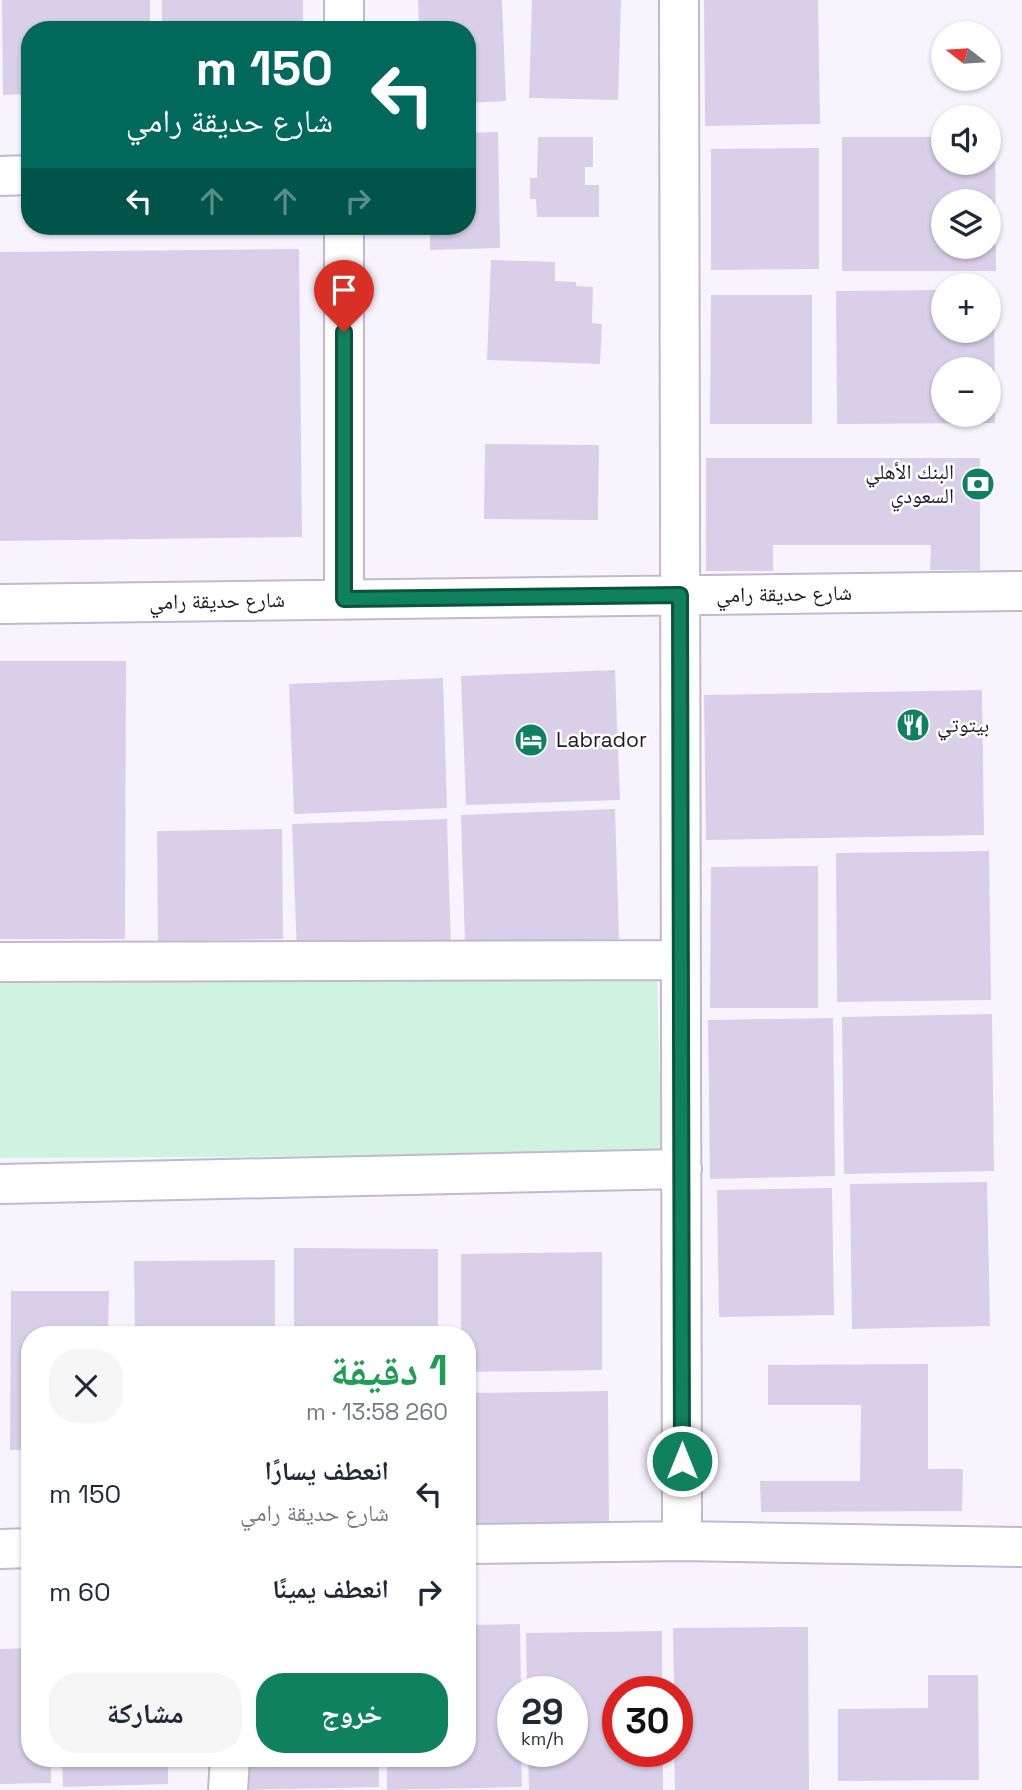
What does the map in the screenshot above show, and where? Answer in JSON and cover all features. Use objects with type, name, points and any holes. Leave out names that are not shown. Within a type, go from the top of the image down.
[{"type":"street","points":[[344,0],[344,21]]},
{"type":"street","points":[[678,0],[682,1541]]},
{"type":"street","points":[[0,176],[21,176]]},
{"type":"street","points":[[344,235],[344,599]]},
{"type":"street","name":"شارع حديقة رامي","points":[[0,604],[1022,591]]},
{"type":"street","points":[[0,962],[681,960]]},
{"type":"street","points":[[0,1184],[682,1168]]},
{"type":"street","points":[[476,1544],[682,1541],[1022,1547]]},
{"type":"street","points":[[0,1549],[21,1548]]},
{"type":"street","points":[[229,1790],[230,1767]]},
{"type":"green space","points":[[657,978],[662,1155],[0,1158],[0,983]]},
{"type":"building","points":[[2,0],[150,0],[150,21],[21,21],[21,94],[3,95]]},
{"type":"building","points":[[162,0],[303,0],[303,21],[162,21]]},
{"type":"building","points":[[418,0],[502,0],[506,101],[476,103],[476,21],[419,21]]},
{"type":"building","points":[[532,0],[621,0],[618,100],[529,98]]},
{"type":"building","points":[[704,0],[818,0],[820,124],[705,126]]},
{"type":"building","points":[[498,132],[500,248],[430,250],[430,235],[476,235],[476,133]]},
{"type":"building","points":[[538,137],[593,137],[593,167],[585,167],[585,185],[599,185],[599,217],[537,217],[536,199],[530,199],[530,178],[537,178]]},
{"type":"building","points":[[842,137],[931,137],[931,175],[995,175],[995,189],[931,189],[931,259],[996,259],[996,271],[842,271]]},
{"type":"building","points":[[819,148],[819,269],[711,270],[711,149]]},
{"type":"building","points":[[299,249],[302,537],[0,541],[0,252]]},
{"type":"building","points":[[491,260],[555,262],[555,281],[576,282],[576,286],[593,287],[592,323],[602,324],[600,364],[487,360]]},
{"type":"building","points":[[931,290],[931,343],[994,343],[995,357],[931,357],[931,423],[837,424],[836,291]]},
{"type":"building","points":[[711,295],[812,295],[812,424],[710,424]]},
{"type":"building","points":[[485,444],[599,445],[598,520],[484,519]]},
{"type":"building","points":[[706,458],[980,458],[980,570],[930,570],[931,545],[773,545],[773,571],[706,571]]},
{"type":"building","points":[[0,661],[126,661],[125,939],[0,939]]},
{"type":"building","points":[[615,670],[620,800],[466,805],[461,676]]},
{"type":"building","points":[[443,678],[447,808],[294,814],[289,684]]},
{"type":"building","points":[[982,690],[984,835],[706,840],[704,695]]},
{"type":"building","points":[[615,809],[619,939],[465,945],[461,815]]},
{"type":"building","points":[[447,819],[451,949],[297,955],[292,824]]},
{"type":"building","points":[[282,829],[283,939],[158,941],[157,831]]},
{"type":"building","points":[[989,851],[991,1000],[837,1002],[836,853]]},
{"type":"building","points":[[818,866],[818,1008],[710,1008],[711,867]]},
{"type":"building","points":[[992,1014],[994,1171],[844,1174],[842,1017]]},
{"type":"building","points":[[833,1018],[835,1176],[710,1179],[708,1020]]},
{"type":"building","points":[[987,1182],[990,1326],[852,1329],[850,1184]]},
{"type":"building","points":[[832,1188],[834,1315],[719,1317],[717,1190]]},
{"type":"building","points":[[294,1248],[438,1249],[438,1326],[294,1326]]},
{"type":"building","points":[[602,1252],[602,1370],[476,1372],[476,1326],[461,1326],[461,1254]]},
{"type":"building","points":[[275,1260],[275,1326],[135,1326],[134,1261]]},
{"type":"building","points":[[11,1291],[109,1291],[108,1326],[21,1326],[21,1450],[10,1450]]},
{"type":"building","points":[[928,1364],[928,1469],[963,1469],[962,1511],[761,1512],[760,1481],[860,1481],[861,1405],[768,1405],[768,1365]]},
{"type":"building","points":[[608,1391],[609,1523],[476,1524],[476,1393]]},
{"type":"building","points":[[520,1624],[521,1676],[497,1676],[497,1767],[521,1767],[522,1787],[387,1790],[387,1767],[476,1767],[476,1625]]},
{"type":"building","points":[[808,1627],[809,1790],[675,1790],[674,1767],[693,1767],[693,1676],[674,1676],[673,1628]]},
{"type":"building","points":[[662,1631],[662,1676],[602,1676],[602,1767],[663,1767],[663,1790],[529,1790],[528,1767],[588,1767],[588,1676],[527,1676],[526,1633]]},
{"type":"building","points":[[21,1648],[21,1767],[51,1767],[51,1783],[0,1784],[0,1649]]},
{"type":"building","points":[[928,1675],[978,1675],[979,1780],[838,1781],[838,1709],[928,1708]]},
{"type":"building","points":[[62,1767],[168,1767],[168,1784],[63,1787]]},
{"type":"building","points":[[244,1767],[379,1767],[379,1787],[245,1790]]},
{"type":"place","name":"البنك الأهلي السعودي","points":[[978,484]]},
{"type":"place","name":"بيتوتي","points":[[913,725]]},
{"type":"place","name":"Labrador","points":[[531,740]]},
{"type":"route","points":[[344,332],[344,599],[680,595],[682,1461]]}]
